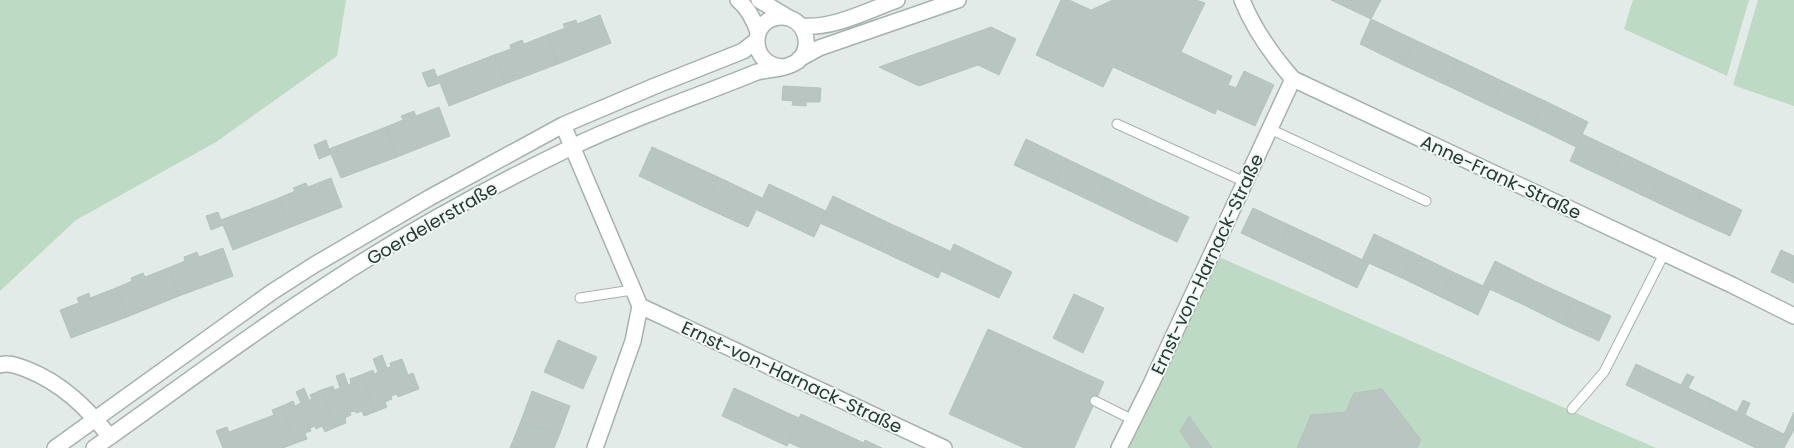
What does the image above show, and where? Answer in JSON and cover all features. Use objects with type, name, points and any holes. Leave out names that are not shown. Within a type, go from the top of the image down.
[{"type":"street","points":[[738,0],[746,6],[762,58],[772,65],[784,67]]},
{"type":"street","points":[[759,0],[795,22],[805,34],[804,52],[799,59]]},
{"type":"street","name":"Goerdelerstraße","points":[[55,448],[272,292],[429,198],[563,125],[744,51],[757,37],[767,21],[781,17],[817,27],[833,24],[897,0]]},
{"type":"street","name":"Goerdelerstraße","points":[[94,448],[228,351],[315,292],[396,242],[494,187],[572,147],[757,72],[793,64],[819,48],[958,0]]},
{"type":"street","name":"Anne-Frank-Straße","points":[[1242,0],[1273,57],[1293,79],[1794,316]]},
{"type":"street","name":"Ernst-von-Harnack-Straße","points":[[1119,448],[1293,79]]},
{"type":"street","points":[[563,125],[640,306],[633,341],[595,448]]},
{"type":"street","name":"Ernst-von-Harnack-Straße","points":[[640,306],[944,448]]},
{"type":"street","points":[[0,365],[14,364],[52,382],[75,398],[96,419],[110,437]]},
{"type":"lane","points":[[1117,124],[1245,182]]},
{"type":"lane","points":[[1270,129],[1426,201]]},
{"type":"lane","points":[[1572,409],[1604,372],[1664,254]]},
{"type":"lane","points":[[580,298],[632,290]]},
{"type":"lane","points":[[1095,402],[1133,420]]},
{"type":"green space","points":[[0,0],[346,0],[337,56],[216,142],[76,220],[0,291]]},
{"type":"green space","points":[[1633,0],[1749,0],[1727,76],[1624,29]]},
{"type":"green space","points":[[1758,0],[1794,0],[1794,106],[1733,85]]},
{"type":"green space","points":[[1219,257],[1656,448],[1128,448]]},
{"type":"building","points":[[1061,0],[1069,0],[1091,10],[1113,0],[1196,0],[1205,3],[1181,52],[1232,76],[1228,85],[1236,88],[1244,71],[1274,85],[1255,126],[1217,109],[1215,114],[1113,67],[1103,87],[1036,55]]},
{"type":"building","points":[[1331,0],[1381,0],[1371,19]]},
{"type":"building","points":[[600,15],[611,43],[558,64],[547,35],[565,28],[563,24],[576,20],[577,24]]},
{"type":"building","points":[[1371,19],[1415,40],[1403,65],[1360,44]]},
{"type":"building","points":[[991,27],[1016,39],[999,75],[978,65],[919,86],[879,67]]},
{"type":"building","points":[[547,35],[558,64],[505,84],[494,55],[511,49],[510,45],[522,40],[524,44]]},
{"type":"building","points":[[1415,40],[1458,60],[1446,85],[1403,65]]},
{"type":"building","points":[[494,55],[505,84],[449,106],[440,83],[428,87],[422,73],[434,69],[437,77]]},
{"type":"building","points":[[1458,60],[1502,81],[1490,106],[1446,85]]},
{"type":"building","points":[[1502,81],[1545,101],[1533,126],[1490,106]]},
{"type":"building","points":[[783,86],[821,88],[820,102],[806,102],[806,106],[792,105],[793,101],[782,100]]},
{"type":"building","points":[[1545,101],[1588,122],[1576,147],[1533,126]]},
{"type":"building","points":[[439,107],[450,136],[397,157],[386,127],[403,120],[401,116],[414,111],[416,116]]},
{"type":"building","points":[[386,127],[397,157],[341,178],[331,154],[319,159],[314,145],[326,140],[329,149]]},
{"type":"building","points":[[1582,134],[1622,153],[1610,180],[1570,161]]},
{"type":"building","points":[[1026,139],[1067,159],[1055,184],[1014,165]]},
{"type":"building","points":[[652,147],[718,177],[704,207],[639,176]]},
{"type":"building","points":[[1622,153],[1662,172],[1650,199],[1610,180]]},
{"type":"building","points":[[1067,159],[1107,178],[1095,203],[1055,184]]},
{"type":"building","points":[[1662,172],[1702,191],[1690,218],[1650,199]]},
{"type":"building","points":[[718,177],[762,198],[748,227],[704,207]]},
{"type":"building","points":[[331,178],[342,207],[291,227],[279,198],[295,191],[293,188],[306,183],[308,187]]},
{"type":"building","points":[[1107,178],[1148,198],[1136,223],[1095,203]]},
{"type":"building","points":[[769,184],[826,211],[814,237],[757,210]]},
{"type":"building","points":[[1702,191],[1742,210],[1730,236],[1690,218]]},
{"type":"building","points":[[833,196],[891,224],[879,250],[820,223]]},
{"type":"building","points":[[279,198],[291,227],[233,250],[223,225],[211,230],[206,216],[218,212],[221,220]]},
{"type":"building","points":[[1148,198],[1189,217],[1177,242],[1136,223]]},
{"type":"building","points":[[1253,208],[1289,225],[1277,250],[1241,233]]},
{"type":"building","points":[[891,224],[950,251],[938,278],[879,250]]},
{"type":"building","points":[[1289,225],[1332,245],[1320,270],[1277,250]]},
{"type":"building","points":[[1374,234],[1414,253],[1402,278],[1362,260]]},
{"type":"building","points":[[954,244],[1012,272],[999,298],[941,271]]},
{"type":"building","points":[[1332,245],[1369,263],[1357,288],[1320,270]]},
{"type":"building","points":[[223,248],[233,276],[179,296],[168,268],[185,261],[184,257],[197,252],[199,257]]},
{"type":"building","points":[[1781,250],[1794,256],[1794,283],[1771,272]]},
{"type":"building","points":[[1414,253],[1453,272],[1441,297],[1402,278]]},
{"type":"building","points":[[1495,261],[1535,281],[1524,305],[1483,286]]},
{"type":"building","points":[[168,268],[179,296],[127,317],[116,288],[132,281],[131,278],[143,273],[145,277]]},
{"type":"building","points":[[1453,272],[1490,289],[1478,315],[1441,297]]},
{"type":"building","points":[[1535,281],[1574,299],[1562,324],[1524,305]]},
{"type":"building","points":[[116,288],[127,317],[71,338],[60,310],[79,303],[77,298],[89,293],[90,298]]},
{"type":"building","points":[[1074,294],[1104,308],[1083,353],[1053,338]]},
{"type":"building","points":[[1574,299],[1611,316],[1599,341],[1562,324]]},
{"type":"building","points":[[988,329],[1104,382],[1074,448],[1024,448],[949,414]]},
{"type":"building","points":[[558,340],[597,357],[583,389],[544,372]]},
{"type":"building","points":[[382,355],[387,368],[391,367],[390,363],[402,359],[408,375],[413,373],[419,389],[398,397],[397,394],[391,396],[392,399],[385,402],[387,407],[375,412],[361,375],[373,370],[374,374],[378,372],[373,359]]},
{"type":"building","points":[[1636,364],[1681,385],[1687,374],[1694,377],[1688,388],[1713,400],[1702,422],[1626,385]]},
{"type":"building","points":[[344,373],[348,385],[351,384],[350,379],[361,375],[375,412],[364,416],[362,411],[350,412],[351,415],[345,418],[346,423],[336,427],[321,390],[333,386],[334,390],[340,388],[336,376]]},
{"type":"building","points":[[304,388],[309,400],[312,399],[310,395],[321,390],[336,427],[325,432],[322,426],[316,429],[315,426],[310,428],[311,431],[305,433],[307,439],[296,443],[282,406],[293,401],[295,406],[301,403],[296,392]]},
{"type":"building","points":[[734,388],[799,418],[787,446],[722,416]]},
{"type":"building","points":[[1382,389],[1421,440],[1417,448],[1297,448],[1311,415],[1346,412],[1354,393]]},
{"type":"building","points":[[532,391],[570,406],[559,436],[521,421]]},
{"type":"building","points":[[1713,400],[1737,412],[1743,400],[1750,403],[1745,415],[1790,437],[1784,448],[1756,448],[1702,422]]},
{"type":"building","points":[[282,406],[296,443],[283,448],[223,448],[216,431],[227,427],[229,432],[274,415],[272,410]]},
{"type":"building","points":[[1794,412],[1794,430],[1790,437],[1784,434]]},
{"type":"building","points":[[801,414],[864,443],[862,448],[801,448],[788,442]]},
{"type":"building","points":[[1189,416],[1212,448],[1191,448],[1180,431]]},
{"type":"building","points":[[521,421],[559,436],[554,448],[510,448]]},
{"type":"building","points":[[865,440],[882,448],[862,448]]}]
